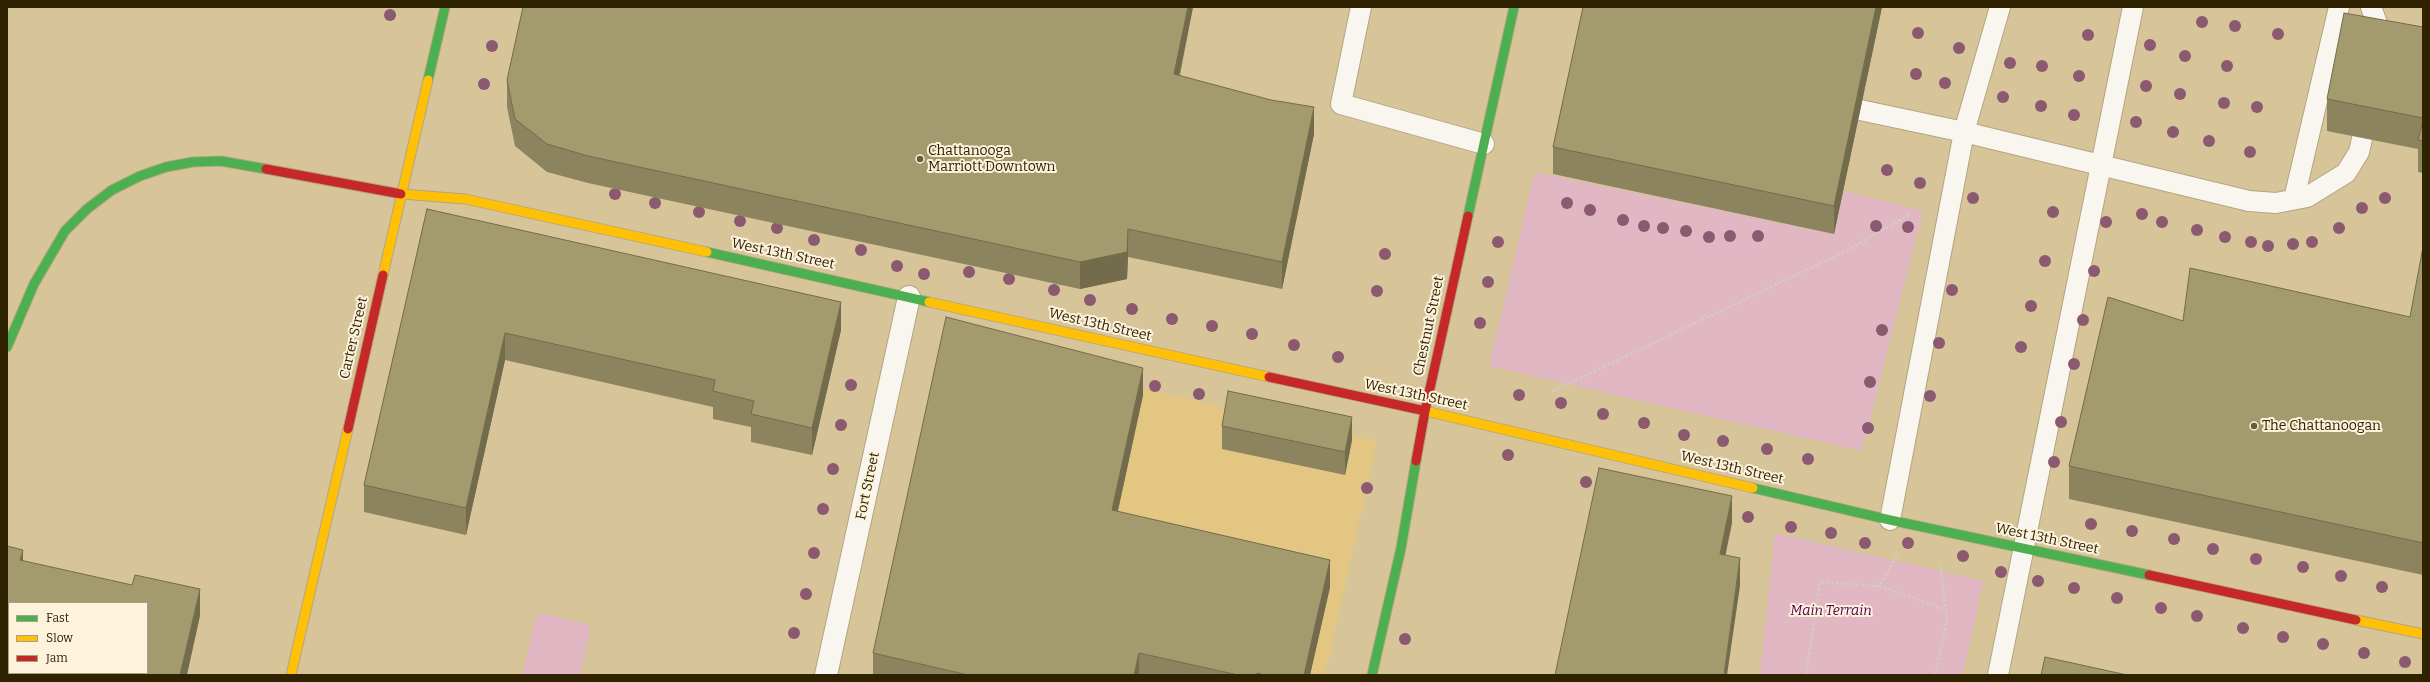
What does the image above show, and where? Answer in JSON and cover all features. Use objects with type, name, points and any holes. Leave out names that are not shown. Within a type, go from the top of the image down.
[{"type":"main road","name":"Carter Street","points":[[291,675],[445,7]]},
{"type":"main road","name":"Chestnut Street","points":[[1372,675],[1401,548],[1425,410],[1514,7]]},
{"type":"main road","name":"West 13th Street","points":[[7,347],[34,284],[48,256],[65,231],[87,208],[106,195],[140,176],[166,167],[194,162],[221,161],[401,194],[465,199],[1425,410],[1890,520],[2423,634]]},
{"type":"street","name":"Fort Street","points":[[826,675],[909,296]]},
{"type":"lane","points":[[1361,7],[1341,104],[1484,144]]},
{"type":"lane","points":[[1890,520],[1964,132],[2000,7]]},
{"type":"lane","points":[[1998,675],[2134,7]]},
{"type":"lane","points":[[2294,199],[2339,7]]},
{"type":"lane","points":[[2371,7],[2379,29],[2378,66]]},
{"type":"lane","points":[[1860,110],[2102,164],[2249,201],[2276,203],[2308,197],[2346,173],[2359,152],[2372,94]]},
{"type":"path","points":[[1554,391],[1844,252],[1911,214]]},
{"type":"path","points":[[1879,586],[1901,551]]},
{"type":"path","points":[[1934,559],[1940,560],[1944,609],[1947,620],[1935,675]]},
{"type":"path","points":[[1806,675],[1820,582],[1879,586],[1944,609]]},
{"type":"shaded area","points":[[946,345],[1377,441],[1325,675],[871,675]]},
{"type":"green space","points":[[1535,172],[1833,234],[1843,191],[1923,211],[1862,451],[1489,366]]},
{"type":"green space","name":"Main Terrain","points":[[1775,533],[1983,581],[1963,675],[1760,675]]},
{"type":"green space","points":[[542,613],[587,624],[590,633],[580,675],[522,675],[536,618]]},
{"type":"building","name":"Chattanooga Marriott Downtown","points":[[523,7],[1188,7],[1174,74],[1271,100],[1314,107],[1282,262],[1128,229],[1127,252],[1080,262],[588,156],[547,144],[515,119],[507,80]]},
{"type":"building","points":[[1583,7],[1876,7],[1834,206],[1553,147]]},
{"type":"building","points":[[2344,13],[2423,27],[2423,118],[2327,99]]},
{"type":"building","points":[[2423,121],[2423,141],[2418,140]]},
{"type":"building","points":[[427,209],[841,302],[812,428],[751,414],[754,401],[713,391],[715,380],[505,333],[466,508],[364,485]]},
{"type":"building","name":"The Chattanoogan","points":[[2423,247],[2423,543],[2069,466],[2108,297],[2183,321],[2190,268],[2410,317]]},
{"type":"building","points":[[946,317],[1143,368],[1112,510],[1330,560],[1304,675],[1264,675],[1257,673],[1257,675],[1238,675],[1139,653],[1134,675],[968,675],[873,653]]},
{"type":"building","points":[[1228,391],[1352,417],[1345,452],[1222,426]]},
{"type":"building","points":[[1599,468],[1732,496],[1720,554],[1740,558],[1724,675],[1555,675]]},
{"type":"building","points":[[7,546],[23,550],[20,560],[132,585],[135,575],[200,589],[180,675],[7,675]]},
{"type":"building","points":[[2045,657],[2127,675],[2041,675]]},
{"type":"traffic: fast","points":[[428,80],[445,7]]},
{"type":"traffic: fast","points":[[1468,216],[1514,7]]},
{"type":"traffic: fast","points":[[7,347],[34,284],[65,231],[87,209],[112,190],[140,176],[166,167],[193,162],[221,161],[266,169]]},
{"type":"traffic: fast","points":[[707,252],[929,302]]},
{"type":"traffic: fast","points":[[1372,675],[1401,548],[1416,461]]},
{"type":"traffic: fast","points":[[1753,488],[1890,520],[2149,575]]},
{"type":"traffic: slow","points":[[383,275],[428,80]]},
{"type":"traffic: slow","points":[[401,194],[465,199],[707,252]]},
{"type":"traffic: slow","points":[[929,302],[1269,377]]},
{"type":"traffic: slow","points":[[1421,410],[1753,488]]},
{"type":"traffic: slow","points":[[291,675],[348,429]]},
{"type":"traffic: slow","points":[[2356,620],[2423,634]]},
{"type":"traffic: jam","points":[[266,169],[401,194]]},
{"type":"traffic: jam","points":[[1416,461],[1425,411],[1468,216]]},
{"type":"traffic: jam","points":[[348,429],[383,275]]},
{"type":"traffic: jam","points":[[1269,377],[1421,410]]},
{"type":"traffic: jam","points":[[2149,575],[2356,620]]},
{"type":"place","name":"Chattanooga Marriott Downtown","points":[[920,159]]},
{"type":"place","name":"The Chattanoogan","points":[[2254,426]]}]
